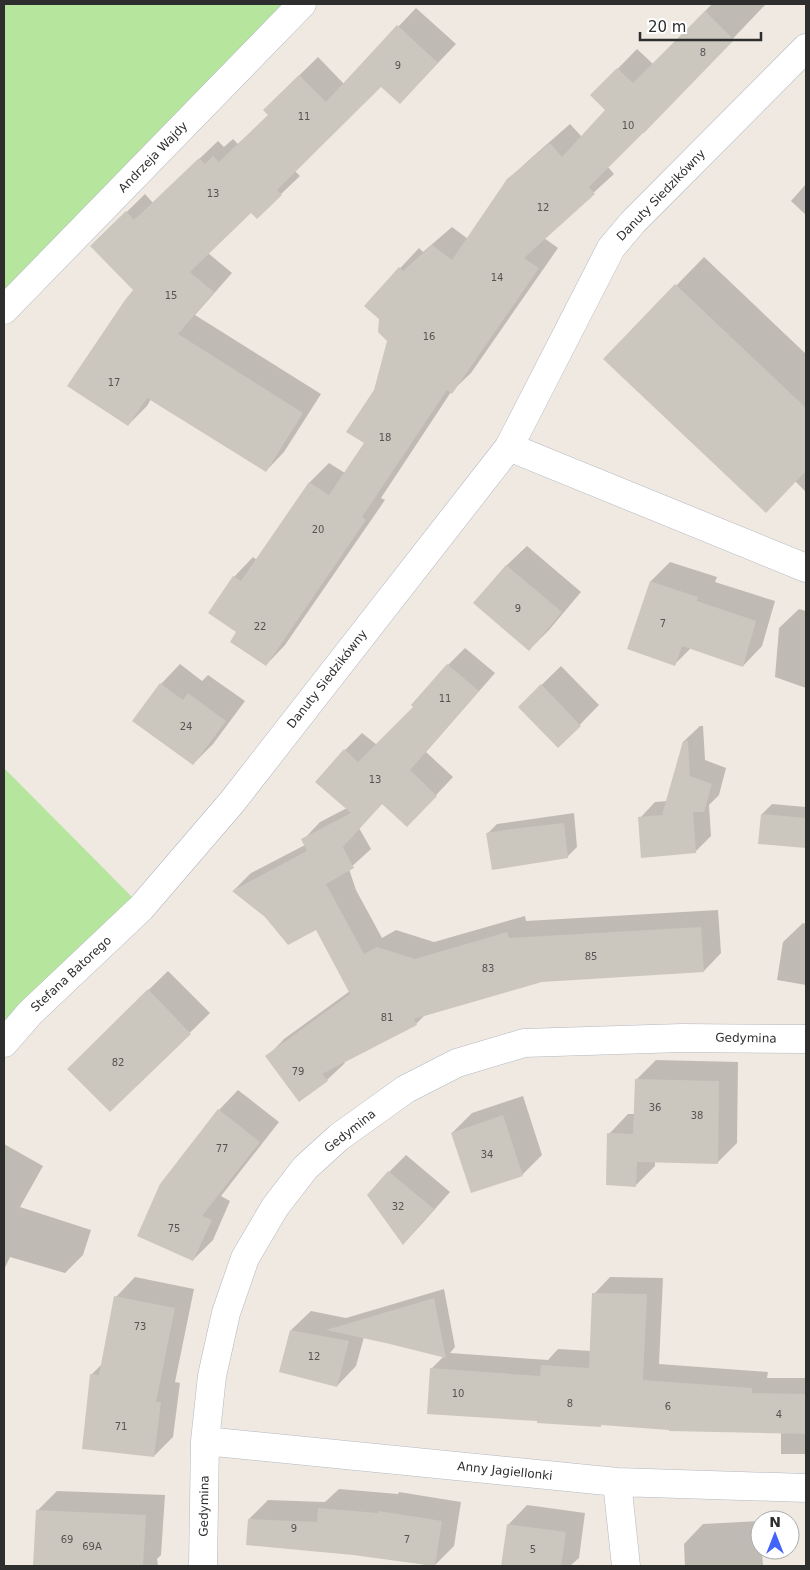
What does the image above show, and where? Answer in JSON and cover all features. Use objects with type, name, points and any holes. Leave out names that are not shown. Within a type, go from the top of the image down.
[{"type":"street","name":"Andrzeja Wajdy","points":[[4,310],[302,4]]},
{"type":"street","name":"Danuty Siedzikówny","points":[[141,908],[232,802],[319,688],[509,447],[611,248],[632,222],[806,48]]},
{"type":"street","points":[[509,447],[806,568]]},
{"type":"street","name":"Stefana Batorego","points":[[4,1042],[30,1013],[141,908]]},
{"type":"street","name":"Gedymina","points":[[203,1566],[205,1441],[212,1376],[226,1312],[245,1258],[275,1207],[305,1168],[339,1137],[406,1089],[457,1062],[524,1043],[682,1038],[806,1039]]},
{"type":"street","name":"Anny Jagiellonki","points":[[205,1441],[617,1482],[806,1488]]},
{"type":"street","points":[[617,1482],[626,1566]]},
{"type":"green space","points":[[4,4],[301,4],[4,305]]},
{"type":"green space","points":[[4,768],[142,907],[4,1043]]},
{"type":"building","points":[[705,11],[734,40],[589,187],[595,194],[524,258],[539,268],[452,394],[447,390],[362,517],[366,520],[266,666],[230,642],[236,632],[208,613],[233,576],[241,581],[309,482],[329,495],[364,443],[346,432],[374,390],[387,341],[378,332],[379,319],[364,306],[399,267],[403,271],[432,245],[452,260],[507,179],[550,143],[562,157],[605,110],[590,95],[617,68],[633,83]]},
{"type":"building","points":[[397,25],[438,63],[400,104],[381,87],[277,190],[282,195],[257,219],[251,213],[190,272],[214,292],[178,334],[303,413],[266,472],[147,398],[128,426],[67,386],[133,290],[90,246],[126,211],[134,220],[199,158],[205,164],[213,156],[219,162],[268,115],[263,110],[299,75],[326,102]]},
{"type":"building","points":[[675,284],[806,408],[806,471],[766,513],[603,359]]},
{"type":"building","points":[[506,565],[562,612],[529,651],[473,603]]},
{"type":"building","points":[[650,581],[698,597],[697,601],[756,621],[743,667],[682,646],[675,666],[627,649]]},
{"type":"building","points":[[447,664],[479,691],[410,770],[437,796],[407,827],[382,804],[343,847],[354,868],[326,884],[364,954],[377,947],[415,959],[507,932],[509,938],[701,927],[704,972],[542,982],[414,1019],[417,1025],[322,1074],[328,1081],[299,1102],[265,1056],[350,994],[316,930],[288,945],[265,917],[232,891],[307,851],[301,839],[351,813],[315,782],[344,749],[358,762],[413,707],[411,705]]},
{"type":"building","points":[[160,683],[183,700],[188,693],[226,721],[193,765],[132,721]]},
{"type":"building","points":[[541,684],[581,726],[558,748],[518,707]]},
{"type":"building","points":[[683,741],[688,741],[690,776],[712,784],[704,812],[693,812],[696,853],[641,858],[638,817],[662,815]]},
{"type":"building","points":[[761,814],[806,818],[806,848],[758,844]]},
{"type":"building","points":[[564,823],[568,858],[492,870],[486,833]]},
{"type":"building","points":[[148,989],[191,1034],[110,1112],[67,1069]]},
{"type":"building","points":[[635,1079],[719,1081],[718,1164],[637,1162],[636,1187],[606,1185],[607,1133],[633,1134]]},
{"type":"building","points":[[218,1109],[260,1142],[202,1216],[212,1220],[193,1261],[137,1236],[160,1184]]},
{"type":"building","points":[[503,1115],[523,1176],[471,1193],[451,1133]]},
{"type":"building","points":[[388,1171],[434,1209],[403,1245],[367,1195]]},
{"type":"building","points":[[592,1293],[647,1294],[643,1380],[752,1388],[752,1393],[806,1394],[806,1434],[669,1431],[427,1414],[430,1368],[540,1376],[541,1365],[589,1368]]},
{"type":"building","points":[[114,1296],[175,1308],[156,1402],[161,1402],[154,1457],[82,1449],[90,1374],[99,1375]]},
{"type":"building","points":[[434,1298],[446,1358],[326,1330]]},
{"type":"building","points":[[290,1330],[349,1341],[337,1387],[279,1372]]},
{"type":"building","points":[[318,1508],[378,1513],[379,1511],[442,1521],[435,1566],[353,1555],[246,1545],[248,1519],[317,1522]]},
{"type":"building","points":[[36,1510],[146,1515],[143,1566],[33,1566]]},
{"type":"building","points":[[507,1524],[566,1532],[561,1566],[501,1566]]}]
